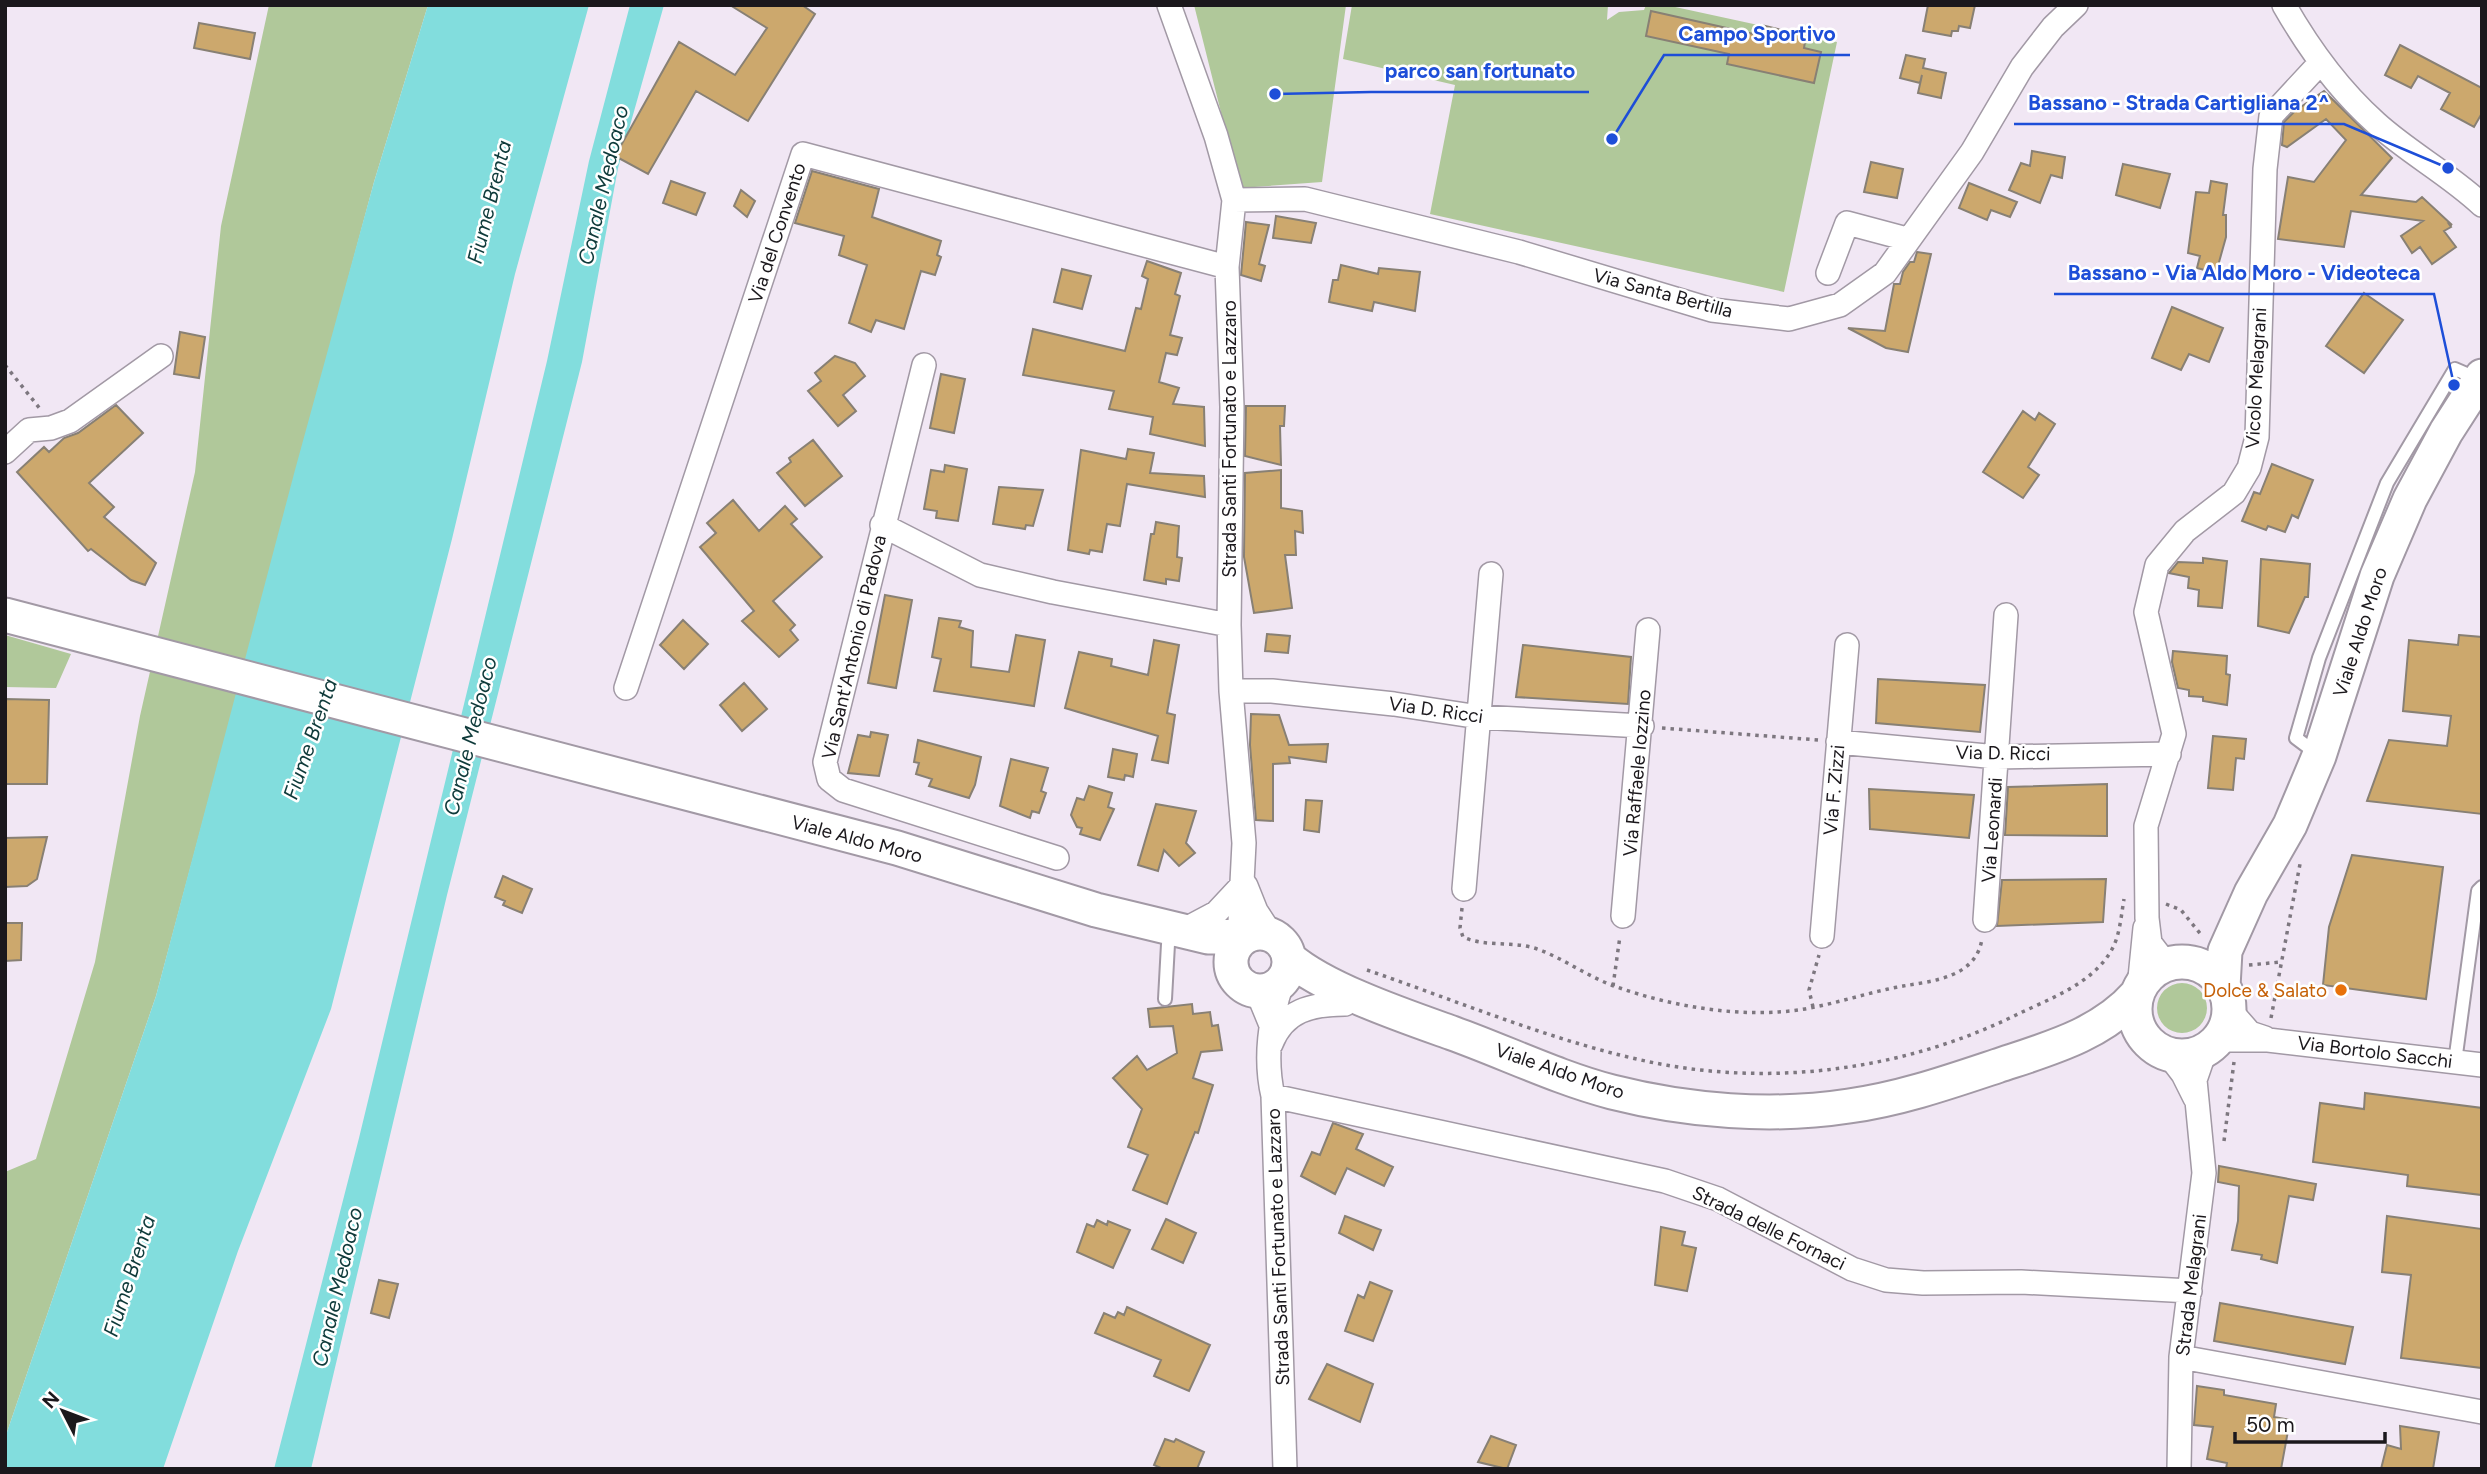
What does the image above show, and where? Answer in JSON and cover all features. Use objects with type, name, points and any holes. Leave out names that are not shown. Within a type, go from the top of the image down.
[{"type":"main road","name":"Viale Aldo Moro","points":[[2056,1046],[2100,1040],[2187,1055],[2211,1044],[2223,1031],[2226,998],[2225,951],[2252,893],[2290,825],[2319,756],[2382,565],[2410,499],[2446,432],[2481,378]]},
{"type":"main road","name":"Viale Aldo Moro","points":[[5,615],[115,646],[897,848],[1176,937],[1231,970]]},
{"type":"main road","name":"Viale Aldo Moro","points":[[1176,937],[1208,937],[1272,963],[1317,976],[1395,1013],[1611,1092],[1697,1107],[1770,1112],[1849,1106],[1924,1090],[2056,1046],[2089,1032],[2126,1006],[2159,967],[2180,962],[2252,893]]},
{"type":"main road","name":"Strada Santi Fortunato e Lazzaro","points":[[1231,970],[1232,950],[1272,963]]},
{"type":"main road","points":[[2180,962],[2214,975],[2226,998]]},
{"type":"main road","name":"Viale Aldo Moro","points":[[1272,963],[1345,1004],[1395,1013]]},
{"type":"main road","points":[[2138,991],[2135,1018],[2146,1039],[2161,1050]]},
{"type":"street","name":"Strada Santi Fortunato e Lazzaro","points":[[1169,5],[1216,136],[1234,200],[1227,267],[1232,407],[1231,691],[1244,843],[1240,922],[1272,963],[1267,1071],[1273,1096],[1285,1469]]},
{"type":"street","name":"Via Santa Bertilla","points":[[1234,200],[1305,200],[1519,252],[1712,310],[1789,320],[1840,305],[1885,273],[1972,152],[2022,67],[2053,27],[2076,5]]},
{"type":"street","points":[[2284,5],[2320,62],[2376,123],[2482,205]]},
{"type":"street","name":"Vicolo Melagrani","points":[[2180,962],[2160,956],[2150,943],[2146,826],[2174,734],[2147,612],[2157,565],[2185,531],[2234,493],[2249,468],[2257,437],[2264,183],[2271,116],[2320,62]]},
{"type":"street","name":"Via del Convento","points":[[626,688],[803,154],[1227,267]]},
{"type":"street","points":[[1828,273],[1847,223],[1907,239]]},
{"type":"street","points":[[5,452],[29,430],[51,428],[70,421],[161,356]]},
{"type":"street","name":"Via Sant'Antonio di Padova","points":[[924,365],[825,762],[829,779],[844,790],[1057,858]]},
{"type":"street","name":"Via Sant'Antonio di Padova","points":[[882,525],[980,575],[1230,625]]},
{"type":"street","points":[[1464,889],[1491,574]]},
{"type":"street","name":"Via Leonardi","points":[[1985,920],[2006,615]]},
{"type":"street","name":"Via Raffaele Iozzino","points":[[1623,916],[1642,726],[1648,630]]},
{"type":"street","name":"Via F. Zizzi","points":[[1822,936],[1847,645]]},
{"type":"street","name":"Via D. Ricci","points":[[1231,691],[1272,691],[1394,704],[1479,717],[1642,726]]},
{"type":"street","name":"Via D. Ricci","points":[[1838,742],[1997,757],[2169,754]]},
{"type":"street","points":[[1176,937],[1216,913],[1244,883]]},
{"type":"street","name":"Vicolo Melagrani","points":[[2138,991],[2141,939],[2147,910]]},
{"type":"street","name":"Via Bortolo Sacchi","points":[[2226,998],[2250,1033],[2268,1040]]},
{"type":"street","name":"Viale Aldo Moro","points":[[1269,1050],[1275,1034],[1295,1014],[1313,1004],[1345,1004]]},
{"type":"street","name":"Via Bortolo Sacchi","points":[[2211,1044],[2268,1040],[2482,1065]]},
{"type":"street","name":"Strada Melagrani","points":[[2179,1469],[2181,1357],[2204,1173],[2196,1102],[2197,1067],[2211,1044]]},
{"type":"street","name":"Strada Melagrani","points":[[2161,1050],[2183,1074],[2196,1102]]},
{"type":"street","name":"Strada delle Fornaci","points":[[1273,1096],[1665,1181],[1718,1199],[1852,1269],[1885,1280],[1923,1283],[2021,1282],[2190,1291]]},
{"type":"street","points":[[2181,1357],[2482,1412]]},
{"type":"lane","points":[[2455,1062],[2478,891],[2482,887]]},
{"type":"lane","points":[[1165,999],[1176,937]]},
{"type":"path","points":[[5,365],[35,400],[51,428]]},
{"type":"path","points":[[1642,726],[1838,742]]},
{"type":"path","points":[[1464,889],[1460,928],[1462,937],[1476,943],[1538,949],[1613,986],[1644,996],[1726,1010],[1768,1013],[1813,1007],[1904,986],[1934,983],[1967,967],[1980,953],[1985,920]]},
{"type":"path","points":[[1364,969],[1574,1041],[1656,1063],[1790,1073],[1839,1070],[1937,1047],[1985,1031],[2054,996],[2099,967],[2112,950],[2119,933],[2124,900],[2147,910]]},
{"type":"path","points":[[1613,986],[1623,916]]},
{"type":"path","points":[[1813,1007],[1809,990],[1818,965],[1822,936]]},
{"type":"green space","points":[[269,5],[428,5],[374,182],[156,996],[5,1438],[5,1172],[36,1159],[95,962],[140,716],[195,472],[221,226]]},
{"type":"green space","points":[[1194,5],[1346,5],[1322,182],[1240,188]]},
{"type":"green space","points":[[1352,5],[1608,5],[1607,20],[1619,12],[1644,10],[1646,5],[1666,5],[1837,42],[1784,292],[1430,214],[1455,85],[1343,59]]},
{"type":"green space","points":[[5,635],[71,654],[56,688],[5,687]]},
{"type":"green space","points":[[2182,983],[2200,990],[2207,1008],[2200,1026],[2182,1033],[2164,1026],[2157,1008],[2164,990]]},
{"type":"water","name":"Fiume Brenta","points":[[428,5],[589,5],[515,274],[452,539],[331,1009],[238,1251],[163,1469],[5,1469],[5,1438],[156,996],[374,182]]},
{"type":"water","name":"Canale Medoaco","points":[[630,5],[664,5],[618,168],[582,362],[447,895],[311,1469],[274,1469],[359,1138],[547,361],[589,161]]},
{"type":"building","points":[[730,5],[802,5],[815,14],[748,121],[696,91],[648,174],[615,156],[679,42],[735,75],[767,28]]},
{"type":"building","points":[[1928,5],[1975,5],[1970,28],[1959,26],[1958,31],[1952,31],[1951,36],[1923,31]]},
{"type":"building","points":[[1651,11],[1758,35],[1761,25],[1806,36],[1804,48],[1821,52],[1814,83],[1727,64],[1729,54],[1646,36]]},
{"type":"building","points":[[199,23],[255,33],[250,59],[194,48]]},
{"type":"building","points":[[2400,45],[2482,88],[2482,113],[2474,127],[2441,109],[2450,93],[2418,76],[2411,88],[2385,75]]},
{"type":"building","points":[[1906,55],[1925,59],[1923,68],[1946,73],[1941,98],[1918,93],[1922,75],[1920,83],[1900,78]]},
{"type":"building","points":[[2324,91],[2392,158],[2361,195],[2416,202],[2422,197],[2452,225],[2449,224],[2451,227],[2444,231],[2456,247],[2432,264],[2420,247],[2412,253],[2401,236],[2423,221],[2351,211],[2344,247],[2278,239],[2288,177],[2314,182],[2346,140],[2326,119],[2287,147],[2282,145],[2284,122]]},
{"type":"building","points":[[2032,151],[2065,157],[2062,178],[2051,175],[2040,203],[2009,190],[2021,163],[2030,166]]},
{"type":"building","points":[[1871,162],[1903,169],[1897,198],[1864,192]]},
{"type":"building","points":[[2123,164],[2170,174],[2160,208],[2116,195]]},
{"type":"building","points":[[812,171],[879,189],[872,217],[941,241],[937,255],[941,257],[935,275],[921,271],[904,329],[876,320],[871,332],[849,323],[867,265],[839,255],[844,236],[795,223]]},
{"type":"building","points":[[671,181],[705,193],[696,215],[663,203]]},
{"type":"building","points":[[2211,181],[2227,184],[2223,215],[2226,215],[2226,237],[2216,273],[2197,268],[2200,256],[2188,253],[2196,192],[2209,193]]},
{"type":"building","points":[[1969,183],[2017,202],[2010,217],[1991,210],[1987,220],[1959,208]]},
{"type":"building","points":[[741,190],[755,201],[747,217],[734,206]]},
{"type":"building","points":[[1276,216],[1316,223],[1311,243],[1273,238]]},
{"type":"building","points":[[1246,222],[1269,225],[1259,264],[1265,266],[1261,281],[1241,275]]},
{"type":"building","points":[[1917,252],[1931,254],[1908,352],[1886,348],[1848,328],[1885,331],[1894,284],[1900,284],[1903,272],[1910,262],[1914,262]]},
{"type":"building","points":[[1147,261],[1181,273],[1175,294],[1180,296],[1170,335],[1182,338],[1177,355],[1166,353],[1159,382],[1179,388],[1173,404],[1204,407],[1205,446],[1150,434],[1153,417],[1109,409],[1114,391],[1023,375],[1033,329],[1125,351],[1136,308],[1141,309],[1148,279],[1142,276]]},
{"type":"building","points":[[1341,265],[1378,274],[1379,268],[1420,272],[1415,311],[1374,302],[1372,311],[1329,302],[1333,280],[1338,280]]},
{"type":"building","points":[[1062,269],[1091,276],[1082,309],[1054,302]]},
{"type":"building","points":[[2364,293],[2403,320],[2364,373],[2326,346]]},
{"type":"building","points":[[2172,307],[2223,328],[2209,362],[2189,354],[2181,370],[2152,358]]},
{"type":"building","points":[[180,332],[205,337],[199,378],[174,374]]},
{"type":"building","points":[[835,356],[855,363],[865,376],[843,395],[856,411],[838,426],[808,391],[821,381],[815,373]]},
{"type":"building","points":[[941,374],[965,379],[954,433],[930,428]]},
{"type":"building","points":[[116,405],[143,433],[89,483],[114,507],[104,517],[156,563],[145,585],[131,580],[91,549],[88,551],[17,472],[44,447],[49,452],[64,438],[78,433]]},
{"type":"building","points":[[1246,406],[1285,406],[1284,426],[1280,426],[1281,465],[1245,456]]},
{"type":"building","points":[[2023,411],[2035,420],[2039,413],[2055,424],[2028,467],[2039,475],[2023,498],[1983,472]]},
{"type":"building","points":[[813,440],[842,476],[805,506],[777,473],[791,462],[789,458]]},
{"type":"building","points":[[1128,449],[1154,453],[1150,473],[1204,476],[1205,497],[1127,484],[1120,526],[1107,524],[1102,552],[1090,550],[1089,554],[1068,550],[1081,450],[1126,459]]},
{"type":"building","points":[[2272,464],[2313,480],[2298,518],[2292,515],[2285,532],[2268,526],[2266,530],[2242,521],[2254,492],[2260,494]]},
{"type":"building","points":[[945,465],[967,469],[958,521],[936,518],[937,511],[924,509],[931,470],[944,472]]},
{"type":"building","points":[[1281,470],[1281,508],[1302,511],[1303,533],[1295,531],[1296,555],[1285,555],[1292,608],[1254,613],[1244,557],[1245,473]]},
{"type":"building","points":[[999,487],[1043,490],[1033,526],[1026,525],[1025,529],[993,524]]},
{"type":"building","points":[[733,500],[759,531],[785,506],[797,519],[791,524],[822,557],[773,601],[795,625],[790,630],[798,640],[779,657],[742,621],[754,611],[700,547],[716,533],[707,523]]},
{"type":"building","points":[[1156,522],[1179,526],[1177,557],[1182,558],[1179,581],[1166,579],[1166,584],[1144,580],[1151,534],[1154,534]]},
{"type":"building","points":[[2203,558],[2227,561],[2222,608],[2198,606],[2199,590],[2188,588],[2189,577],[2169,573],[2178,562],[2203,563]]},
{"type":"building","points":[[2261,559],[2310,564],[2308,597],[2305,597],[2289,633],[2258,626]]},
{"type":"building","points":[[885,595],[912,600],[896,688],[868,683]]},
{"type":"building","points":[[939,618],[961,621],[959,627],[973,631],[971,667],[1009,672],[1016,635],[1045,640],[1034,706],[934,691],[941,659],[932,657]]},
{"type":"building","points":[[683,620],[708,644],[684,669],[660,645]]},
{"type":"building","points":[[1267,634],[1290,636],[1288,653],[1265,651]]},
{"type":"building","points":[[2459,635],[2482,637],[2482,814],[2367,801],[2389,740],[2447,746],[2451,716],[2403,711],[2409,640],[2458,645]]},
{"type":"building","points":[[1154,640],[1179,645],[1167,713],[1175,715],[1168,763],[1152,760],[1158,736],[1065,708],[1079,652],[1112,659],[1111,666],[1148,675]]},
{"type":"building","points":[[1523,645],[1631,657],[1628,704],[1516,697]]},
{"type":"building","points":[[2173,651],[2227,656],[2226,674],[2230,675],[2227,705],[2203,701],[2203,697],[2189,696],[2189,690],[2178,688],[2172,662]]},
{"type":"building","points":[[1878,679],[1985,685],[1980,732],[1876,723]]},
{"type":"building","points":[[744,683],[767,709],[742,731],[720,705]]},
{"type":"building","points":[[5,699],[49,700],[47,784],[5,784]]},
{"type":"building","points":[[1251,714],[1279,715],[1289,745],[1328,744],[1326,762],[1289,757],[1290,763],[1273,764],[1273,821],[1256,820],[1250,745]]},
{"type":"building","points":[[871,732],[888,735],[879,776],[848,773],[858,735],[870,737]]},
{"type":"building","points":[[2213,736],[2246,739],[2244,759],[2236,758],[2233,790],[2208,788]]},
{"type":"building","points":[[918,740],[981,757],[975,785],[969,798],[929,786],[932,779],[916,774],[919,763],[914,762]]},
{"type":"building","points":[[1113,749],[1137,754],[1133,777],[1125,775],[1124,780],[1108,777]]},
{"type":"building","points":[[1011,759],[1048,768],[1041,791],[1046,793],[1039,813],[1032,811],[1030,818],[1000,806]]},
{"type":"building","points":[[2107,784],[2107,836],[2005,835],[2008,787]]},
{"type":"building","points":[[1089,786],[1112,793],[1108,807],[1114,809],[1100,840],[1080,834],[1082,828],[1077,827],[1071,815],[1077,798],[1084,800]]},
{"type":"building","points":[[1869,789],[1974,795],[1969,838],[1870,829]]},
{"type":"building","points":[[1306,800],[1322,801],[1319,832],[1304,830]]},
{"type":"building","points":[[1156,804],[1196,811],[1186,843],[1195,853],[1179,866],[1164,850],[1158,871],[1138,865]]},
{"type":"building","points":[[47,837],[37,879],[27,886],[5,887],[5,838]]},
{"type":"building","points":[[2352,855],[2443,867],[2426,999],[2323,985],[2329,927]]},
{"type":"building","points":[[503,876],[532,889],[522,913],[503,905],[505,901],[495,897]]},
{"type":"building","points":[[2106,879],[2103,922],[1997,926],[2002,880]]},
{"type":"building","points":[[5,923],[22,923],[21,960],[5,961]]},
{"type":"building","points":[[1192,1004],[1193,1014],[1210,1012],[1212,1026],[1218,1025],[1222,1050],[1201,1052],[1193,1078],[1213,1085],[1198,1133],[1195,1132],[1167,1204],[1133,1190],[1148,1155],[1128,1147],[1142,1109],[1113,1078],[1137,1056],[1147,1070],[1177,1053],[1173,1026],[1150,1027],[1148,1009]]},
{"type":"building","points":[[2365,1093],[2482,1108],[2482,1195],[2407,1186],[2408,1175],[2313,1162],[2320,1103],[2364,1109]]},
{"type":"building","points":[[1333,1123],[1363,1134],[1356,1149],[1393,1167],[1384,1186],[1347,1168],[1335,1194],[1301,1176],[1312,1152],[1320,1155]]},
{"type":"building","points":[[2219,1166],[2316,1184],[2313,1200],[2289,1196],[2277,1263],[2261,1259],[2262,1255],[2232,1250],[2238,1221],[2239,1186],[2218,1182]]},
{"type":"building","points":[[1345,1216],[1381,1230],[1373,1250],[1339,1233]]},
{"type":"building","points":[[2387,1216],[2482,1229],[2482,1368],[2401,1358],[2411,1275],[2382,1272]]},
{"type":"building","points":[[1166,1219],[1196,1233],[1183,1263],[1152,1249]]},
{"type":"building","points":[[1097,1220],[1107,1225],[1108,1221],[1130,1230],[1113,1268],[1077,1252],[1087,1224],[1094,1227]]},
{"type":"building","points":[[1661,1227],[1685,1232],[1682,1245],[1696,1248],[1687,1291],[1655,1285]]},
{"type":"building","points":[[379,1280],[398,1284],[389,1318],[371,1313]]},
{"type":"building","points":[[1370,1282],[1392,1291],[1373,1341],[1345,1331],[1358,1295],[1364,1298]]},
{"type":"building","points":[[2220,1303],[2353,1327],[2345,1364],[2214,1341]]},
{"type":"building","points":[[1127,1307],[1210,1345],[1189,1391],[1154,1376],[1161,1360],[1095,1333],[1104,1313],[1115,1318],[1118,1312],[1124,1315]]},
{"type":"building","points":[[1327,1364],[1373,1384],[1360,1422],[1309,1399]]},
{"type":"building","points":[[2197,1386],[2224,1390],[2224,1395],[2276,1404],[2274,1417],[2290,1420],[2281,1469],[2226,1469],[2227,1463],[2207,1459],[2213,1427],[2194,1425]]},
{"type":"building","points":[[2400,1426],[2439,1432],[2433,1469],[2381,1469],[2387,1445],[2401,1449]]},
{"type":"building","points":[[1491,1436],[1516,1445],[1507,1469],[1478,1462]]},
{"type":"building","points":[[1165,1439],[1174,1442],[1176,1439],[1204,1452],[1197,1469],[1163,1469],[1154,1465]]},
{"type":"place","name":"parco san fortunato","points":[[1275,94]]},
{"type":"place","name":"Campo Sportivo","points":[[1612,139]]},
{"type":"place","name":"Bassano - Strada Cartigliana 2^","points":[[2448,168]]},
{"type":"place","name":"Bassano - Via Aldo Moro - Videoteca","points":[[2454,385]]},
{"type":"place","name":"Dolce & Salato","points":[[2341,990]]}]
